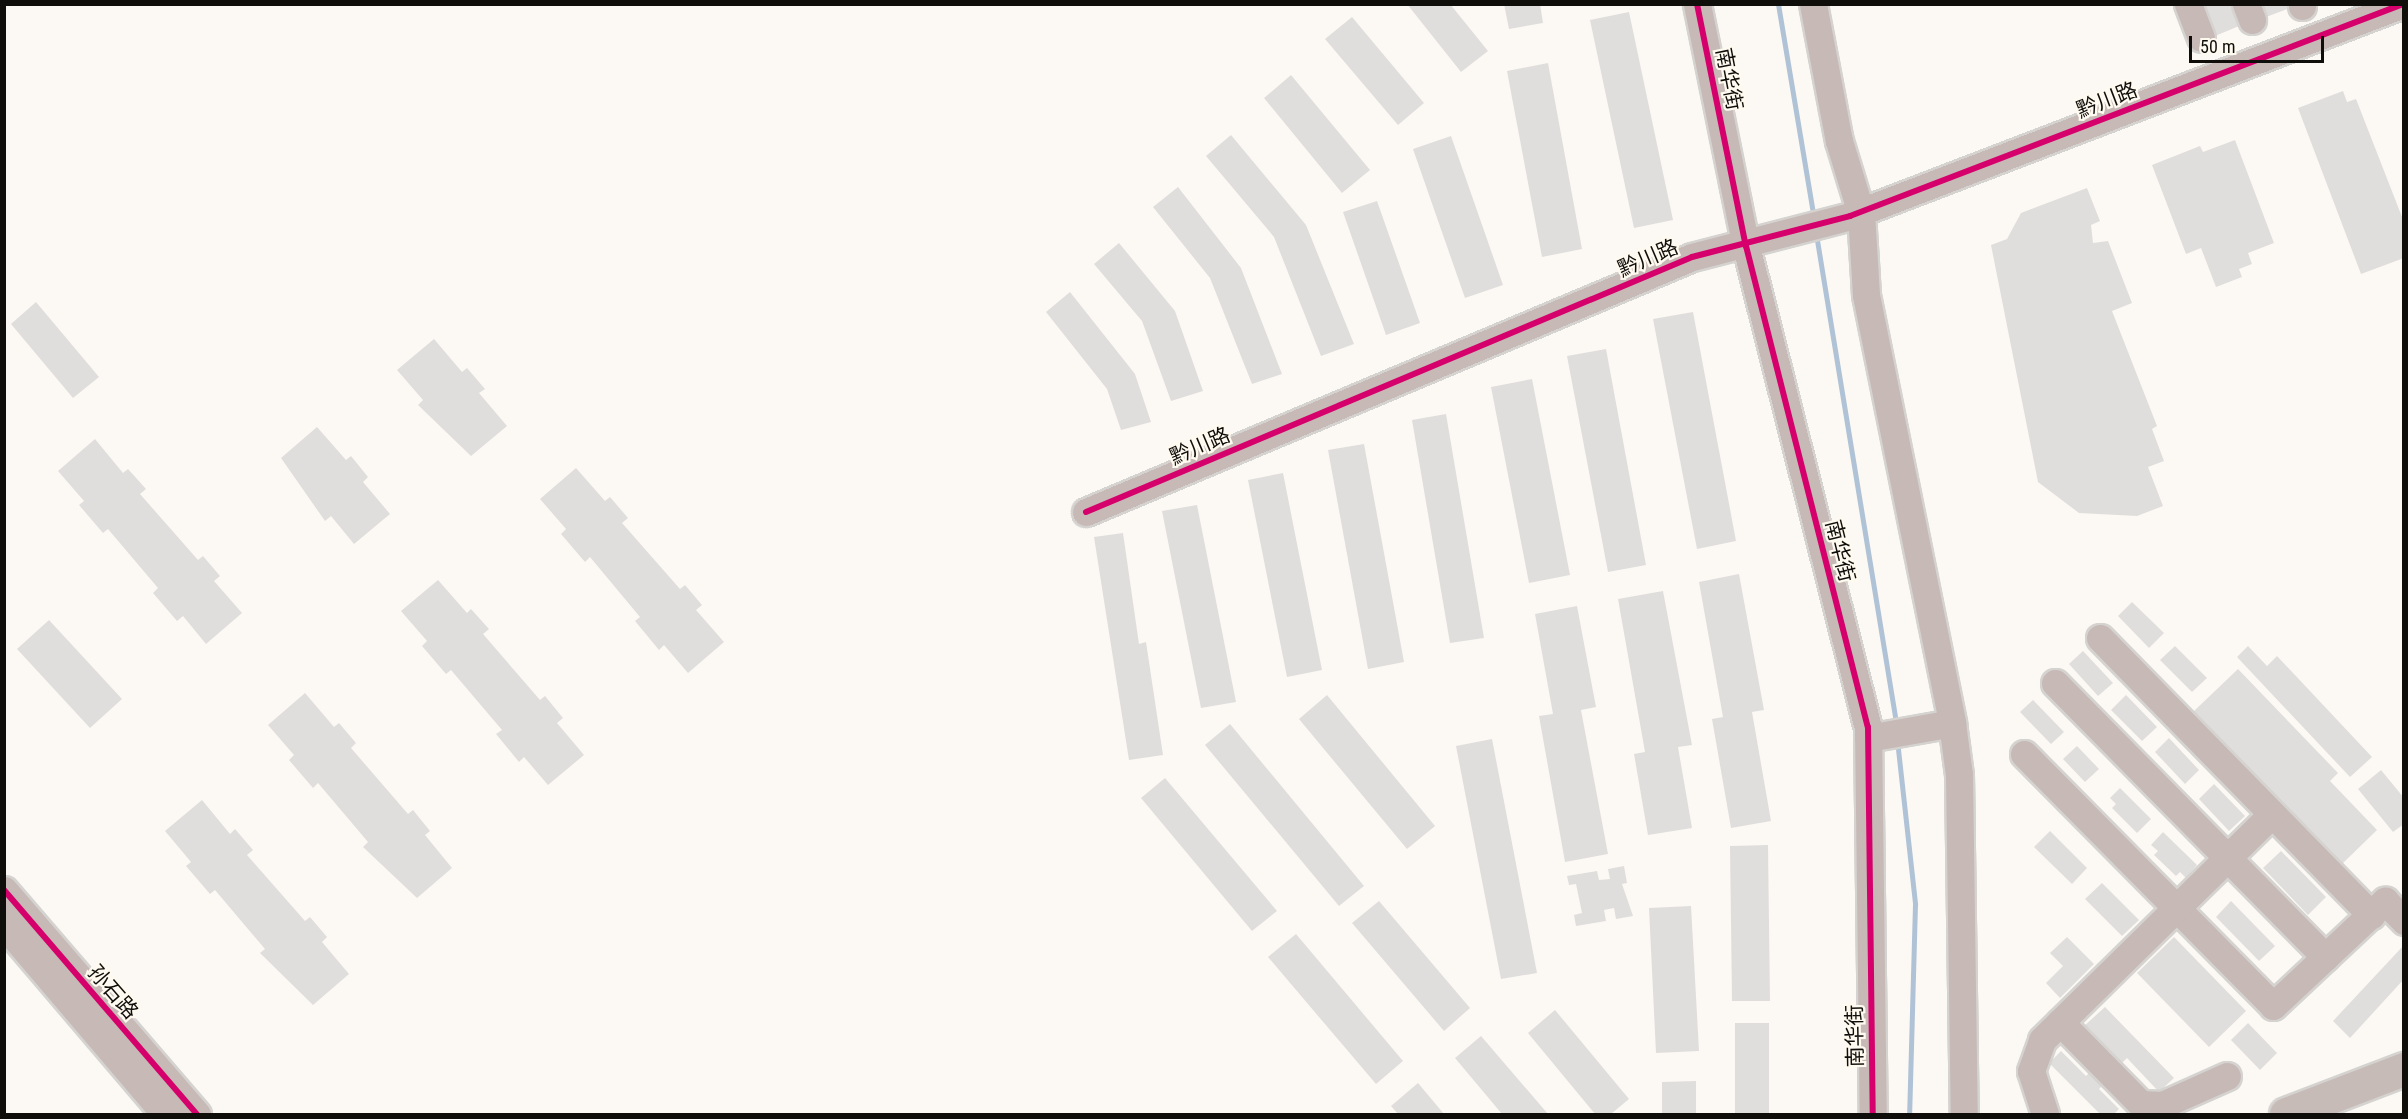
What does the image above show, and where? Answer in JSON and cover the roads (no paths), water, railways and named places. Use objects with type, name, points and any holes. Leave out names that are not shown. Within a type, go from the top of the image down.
[{"type":"main road","points":[[2286,1114],[2403,1069]]},
{"type":"street","name":"南华街","points":[[1697,4],[1746,246],[1868,738],[1873,1114]]},
{"type":"street","points":[[1813,4],[1839,141],[1856,214],[1866,295],[1952,723],[1959,775],[1964,1114]]},
{"type":"street","points":[[2188,4],[2201,38]]},
{"type":"street","name":"黔川路","points":[[1086,512],[1692,257],[1746,246],[1856,214],[2403,4]]},
{"type":"street","points":[[2100,638],[2371,915]]},
{"type":"street","points":[[2055,683],[2325,957]]},
{"type":"street","points":[[1868,738],[1952,723]]},
{"type":"street","points":[[2024,754],[2273,1006],[2385,901],[2403,921]]},
{"type":"street","points":[[2044,1114],[2031,1071],[2042,1040],[2272,814]]},
{"type":"street","name":"孙石路","points":[[4,890],[197,1114]]},
{"type":"street","name":"孙石路","points":[[4,925],[165,1114]]},
{"type":"street","points":[[2060,1022],[2141,1104],[2162,1105],[2226,1076]]},
{"type":"waterway","points":[[1778,4],[1814,219]]},
{"type":"waterway","points":[[1816,234],[1896,725]]},
{"type":"waterway","points":[[1897,740],[1915,904],[1909,1114]]}]
